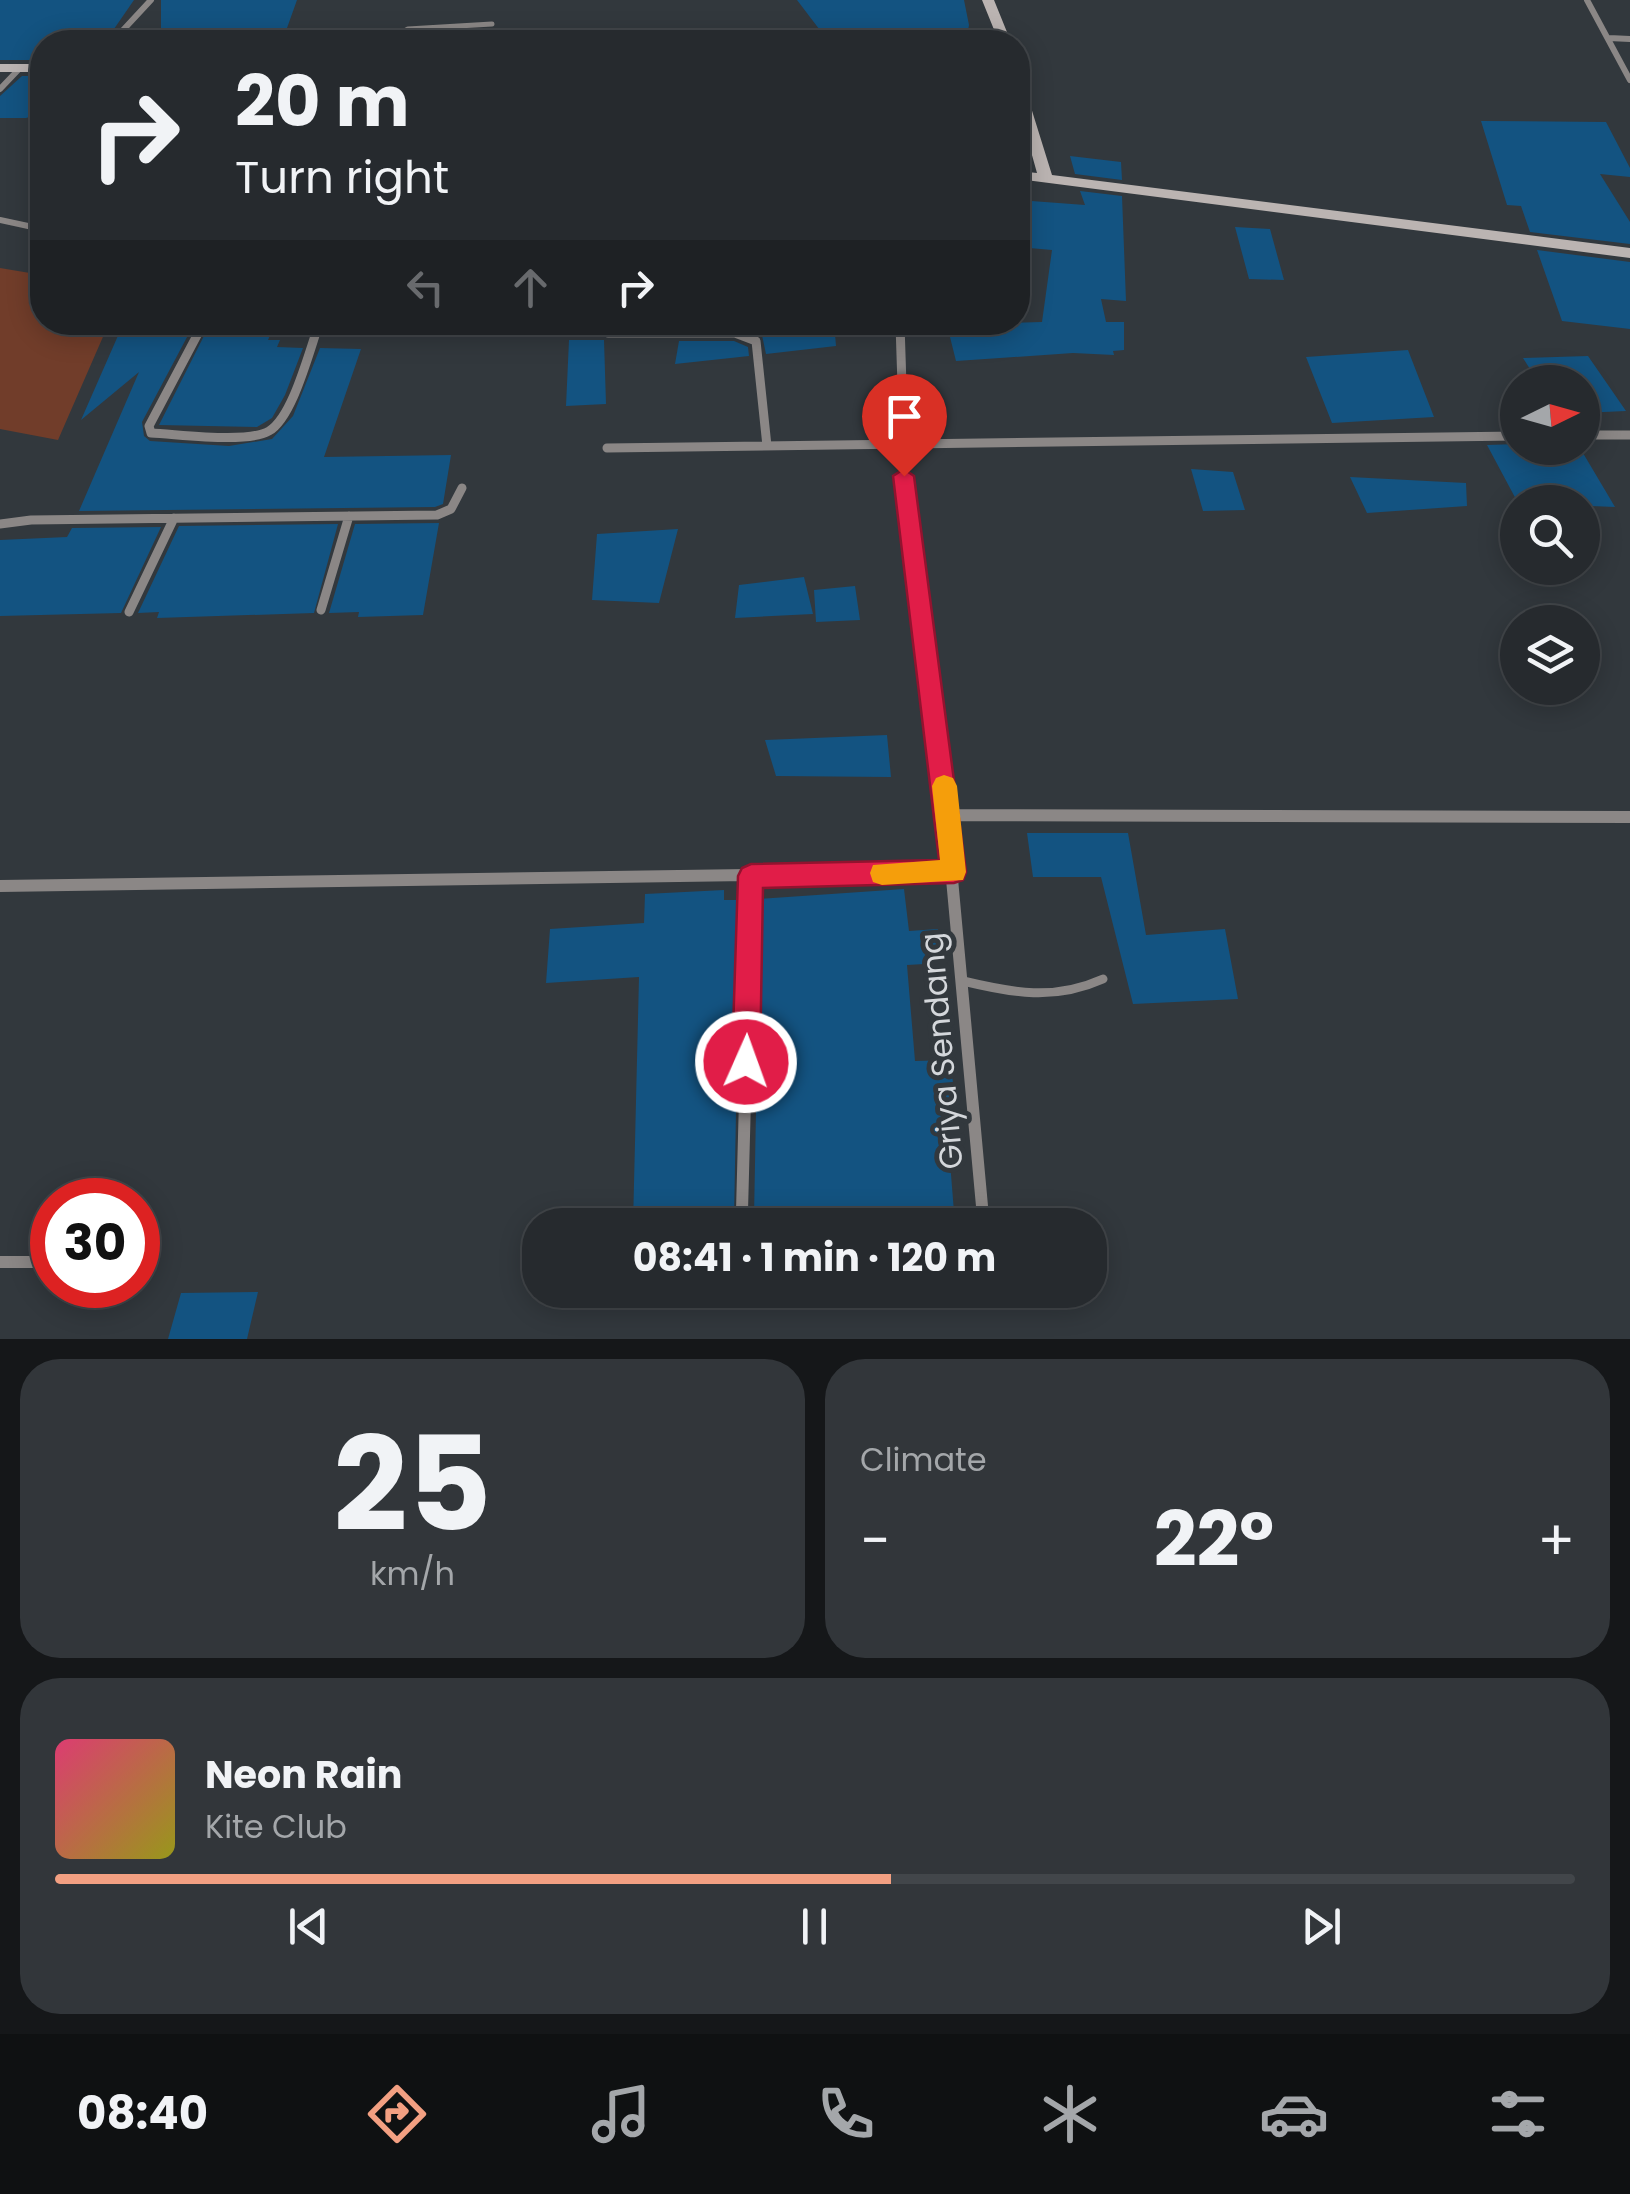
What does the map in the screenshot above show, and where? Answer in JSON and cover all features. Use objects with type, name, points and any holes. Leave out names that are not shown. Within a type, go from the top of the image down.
[{"type":"main road","points":[[988,0],[1000,30]]},
{"type":"main road","points":[[0,68],[30,68]]},
{"type":"main road","points":[[1030,126],[1046,180]]},
{"type":"main road","points":[[1030,177],[1630,253]]},
{"type":"street","points":[[123,30],[152,0]]},
{"type":"street","points":[[1587,0],[1630,80]]},
{"type":"street","points":[[1608,38],[1630,39]]},
{"type":"street","points":[[0,89],[20,68]]},
{"type":"street","points":[[0,220],[30,226]]},
{"type":"street","points":[[197,335],[154,417],[151,433],[247,436],[269,431],[286,412],[315,335]]},
{"type":"street","points":[[742,335],[756,341],[767,446]]},
{"type":"street","name":"Griya Sendang","points":[[900,335],[906,509],[948,816],[982,1208]]},
{"type":"street","points":[[1600,435],[1630,435]]},
{"type":"street","points":[[607,448],[1500,436]]},
{"type":"street","points":[[0,524],[446,514],[462,488]]},
{"type":"street","points":[[321,610],[349,516]]},
{"type":"street","points":[[130,612],[174,518]]},
{"type":"street","points":[[948,816],[1630,817]]},
{"type":"street","points":[[0,886],[954,872]]},
{"type":"street","points":[[742,1208],[751,876]]},
{"type":"street","points":[[0,1262],[30,1262]]},
{"type":"lane","points":[[406,30],[492,24]]},
{"type":"lane","points":[[963,982],[1042,998],[1076,993],[1103,978]]},
{"type":"shaded area","points":[[0,268],[30,273],[30,335],[104,335],[58,440],[0,429]]},
{"type":"building","points":[[0,0],[134,0],[113,30],[30,30],[30,60],[0,60]]},
{"type":"building","points":[[161,0],[297,0],[286,30],[161,30]]},
{"type":"building","points":[[797,0],[964,0],[969,25],[968,30],[820,30]]},
{"type":"building","points":[[22,76],[30,76],[30,117],[0,118],[0,96]]},
{"type":"building","points":[[1481,121],[1606,122],[1630,168],[1630,177],[1600,174],[1630,222],[1630,244],[1530,232],[1521,206],[1507,205]]},
{"type":"building","points":[[1070,156],[1121,162],[1122,180],[1075,174]]},
{"type":"building","points":[[1080,191],[1122,196],[1126,301],[1101,299],[1106,322],[1124,322],[1124,350],[1113,351],[1114,355],[1073,353],[956,361],[950,335],[1030,335],[1030,322],[1042,322],[1052,250],[1030,248],[1030,201],[1085,205]]},
{"type":"building","points":[[1235,227],[1270,229],[1284,280],[1249,279]]},
{"type":"building","points":[[1537,250],[1630,262],[1630,329],[1562,321]]},
{"type":"building","points":[[118,335],[188,335],[142,422],[144,436],[150,441],[229,446],[272,439],[293,416],[320,348],[361,349],[324,457],[451,455],[443,504],[435,507],[79,511],[139,372],[81,420]]},
{"type":"building","points":[[204,335],[270,335],[268,340],[280,340],[277,347],[303,348],[272,418],[257,427],[159,425]]},
{"type":"building","points":[[762,335],[835,335],[836,346],[766,354]]},
{"type":"building","points":[[569,340],[604,340],[606,404],[566,406]]},
{"type":"building","points":[[679,341],[734,341],[748,347],[749,356],[675,364]]},
{"type":"building","points":[[1408,350],[1434,417],[1332,423],[1306,357]]},
{"type":"building","points":[[1588,356],[1594,365],[1527,365],[1523,358]]},
{"type":"building","points":[[1600,373],[1626,411],[1600,412]]},
{"type":"building","points":[[1487,445],[1500,445],[1500,465],[1590,465],[1615,507],[1600,506],[1600,485],[1508,485]]},
{"type":"building","points":[[1191,469],[1233,472],[1245,510],[1203,511]]},
{"type":"building","points":[[1350,477],[1466,483],[1467,506],[1367,513]]},
{"type":"building","points":[[439,523],[423,615],[358,617],[359,612],[329,613],[355,524]]},
{"type":"building","points":[[338,524],[314,613],[157,618],[159,612],[138,613],[179,526]]},
{"type":"building","points":[[161,527],[121,613],[0,616],[0,540],[67,537],[72,528]]},
{"type":"building","points":[[678,529],[659,603],[592,600],[597,534]]},
{"type":"building","points":[[804,577],[813,614],[735,618],[739,585]]},
{"type":"building","points":[[855,586],[860,620],[816,622],[814,590]]},
{"type":"building","points":[[887,735],[891,777],[776,776],[765,740]]},
{"type":"building","points":[[1027,833],[1128,833],[1146,935],[1225,929],[1238,999],[1133,1004],[1101,877],[1033,877]]},
{"type":"building","points":[[904,889],[909,931],[938,929],[942,963],[907,965],[915,1061],[950,1060],[955,1098],[945,1099],[954,1208],[754,1208],[760,899]]},
{"type":"building","points":[[724,890],[724,900],[740,900],[734,1208],[633,1208],[639,977],[546,983],[550,929],[644,923],[645,894]]},
{"type":"building","points":[[258,1292],[247,1339],[168,1339],[181,1293]]},
{"type":"slow traffic","points":[[882,873],[954,872],[944,786]]},
{"type":"route","points":[[746,1062],[751,876],[954,872],[904,476]]}]
